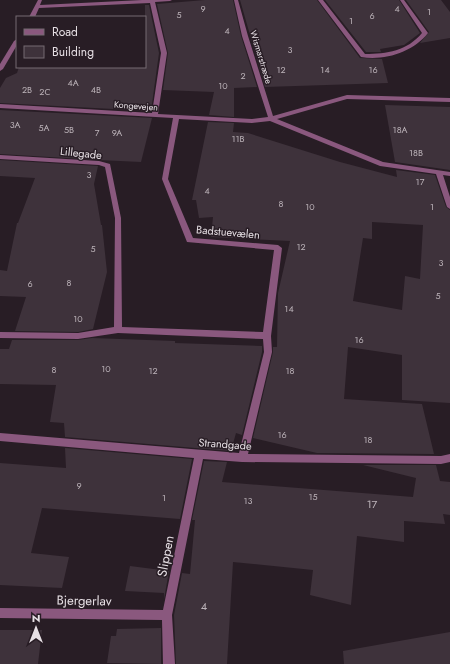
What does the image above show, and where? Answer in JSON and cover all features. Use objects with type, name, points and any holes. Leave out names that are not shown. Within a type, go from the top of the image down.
[{"type":"street","points":[[33,16],[40,0]]},
{"type":"street","points":[[38,7],[170,0]]},
{"type":"street","name":"Wismarstræde","points":[[236,0],[245,36],[271,119]]},
{"type":"street","points":[[320,0],[363,56],[380,56],[410,47],[421,38],[424,33],[402,0]]},
{"type":"street","points":[[152,1],[164,53],[155,116]]},
{"type":"street","points":[[0,69],[16,43]]},
{"type":"street","name":"Kongevejen","points":[[0,106],[176,118],[252,121],[271,119],[347,97],[450,100]]},
{"type":"street","name":"Badstuevælen","points":[[176,118],[165,179],[190,240],[278,248],[267,336],[268,352],[242,458]]},
{"type":"street","name":"Kongevejen","points":[[271,119],[382,164],[450,174]]},
{"type":"street","name":"Lillegade","points":[[0,157],[99,163],[108,166],[118,218],[118,330]]},
{"type":"street","points":[[439,173],[450,206]]},
{"type":"street","points":[[0,334],[78,336],[118,330],[267,336]]},
{"type":"street","name":"Strandgade","points":[[0,436],[242,458],[433,460],[450,458]]},
{"type":"street","name":"Slippen","points":[[169,664],[167,615],[199,454]]},
{"type":"street","name":"Bjergerlav","points":[[0,612],[167,615]]},
{"type":"building","points":[[205,0],[233,0],[241,36],[257,87],[234,88],[234,117],[209,115],[214,92],[163,90],[168,53],[157,4]]},
{"type":"building","points":[[240,0],[317,0],[360,58],[382,59],[388,83],[265,87]]},
{"type":"building","points":[[325,0],[399,0],[420,33],[404,45],[380,49],[381,52],[366,52]]},
{"type":"building","points":[[406,0],[441,0],[450,12],[450,38],[420,43],[429,32]]},
{"type":"building","points":[[145,5],[149,5],[159,53],[151,111],[0,103],[0,88],[6,78],[17,73],[19,68],[146,68]]},
{"type":"building","points":[[385,105],[450,107],[450,170],[395,162]]},
{"type":"building","points":[[0,110],[152,118],[141,162],[99,160],[0,154]]},
{"type":"building","points":[[208,122],[234,123],[233,132],[248,133],[340,162],[397,177],[396,170],[435,175],[446,207],[450,210],[450,403],[402,400],[402,355],[348,347],[344,399],[422,404],[434,454],[317,453],[253,438],[273,347],[277,347],[278,293],[290,241],[211,237],[213,217],[199,218],[196,200],[192,200]],"holes":[[[372,222],[423,225],[420,279],[405,276],[402,310],[353,301],[363,238],[372,239]]]},
{"type":"building","points":[[0,160],[98,166],[94,184],[102,225],[107,272],[93,329],[78,332],[15,331],[26,297],[0,296],[0,270],[7,271],[17,223],[35,178],[0,176]]},
{"type":"building","points":[[92,338],[262,346],[262,352],[242,435],[236,433],[231,451],[65,437],[64,423],[50,422],[56,385],[0,384],[0,349],[9,349],[12,340],[78,340]]},
{"type":"building","points":[[65,448],[192,459],[180,519],[42,508],[31,553],[69,557],[62,588],[0,585],[0,463],[66,468]]},
{"type":"building","points":[[204,461],[227,462],[222,482],[413,497],[416,478],[363,465],[436,465],[440,481],[450,482],[450,515],[443,514],[445,524],[404,521],[404,542],[357,536],[351,605],[310,595],[313,570],[233,562],[227,664],[176,664],[174,615],[182,573],[190,574],[195,520],[192,520]]},
{"type":"building","points":[[130,566],[169,571],[164,599],[164,593],[125,591]]},
{"type":"building","points":[[161,628],[161,664],[107,663],[111,636],[116,636],[117,629]]},
{"type":"building","points":[[0,630],[42,630],[38,664],[0,664]]},
{"type":"building","points":[[450,632],[450,664],[344,664],[343,651]]}]
